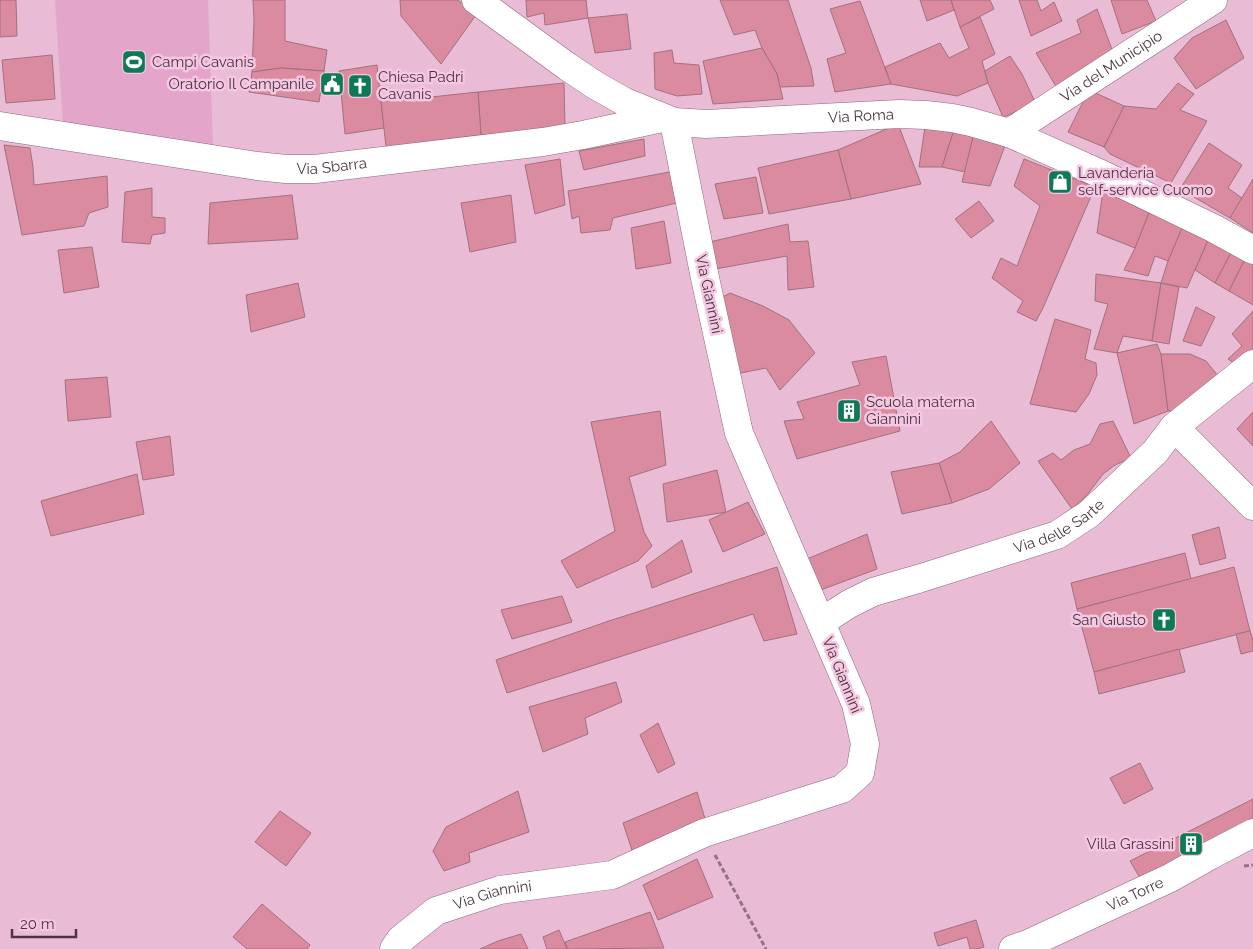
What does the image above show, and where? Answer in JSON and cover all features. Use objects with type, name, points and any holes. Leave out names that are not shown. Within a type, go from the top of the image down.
[{"type":"street","name":"Via Roma","points":[[476,0],[520,34],[595,85],[624,102],[668,120],[706,124],[883,114],[915,114],[972,122],[1009,133],[1213,228],[1253,250]]},
{"type":"street","name":"Via del Municipio","points":[[1009,133],[1212,0]]},
{"type":"street","name":"Via Sbarra","points":[[0,126],[257,166],[315,169],[543,142],[668,120]]},
{"type":"street","name":"Via Giannini","points":[[394,949],[400,940],[436,911],[500,890],[612,875],[709,831],[842,789],[860,773],[865,744],[856,704],[739,433],[668,120]]},
{"type":"street","name":"Via delle Sarte","points":[[821,622],[849,604],[873,592],[1057,534],[1089,514],[1155,452],[1174,427],[1253,364]]},
{"type":"street","points":[[1174,427],[1253,506]]},
{"type":"street","name":"Via Torre","points":[[1013,949],[1028,944],[1170,878],[1253,833]]},
{"type":"path","points":[[709,831],[713,852],[766,949]]},
{"type":"shaded area","name":"Campi Cavanis","points":[[55,0],[208,0],[213,145],[63,124]]},
{"type":"building","points":[[0,0],[16,0],[17,36],[0,37]]},
{"type":"building","points":[[253,0],[285,0],[285,41],[327,50],[324,71],[281,68],[252,72]]},
{"type":"building","points":[[400,0],[458,0],[476,15],[441,64],[401,16]]},
{"type":"building","points":[[526,0],[586,0],[588,18],[545,25],[544,13],[527,17]]},
{"type":"building","points":[[720,0],[788,0],[811,68],[814,86],[780,87],[777,74],[762,48],[755,30],[734,35]]},
{"type":"building","points":[[920,0],[951,0],[954,10],[927,21]]},
{"type":"building","points":[[951,0],[990,0],[994,9],[960,27]]},
{"type":"building","points":[[1019,0],[1037,0],[1041,11],[1054,2],[1062,21],[1031,36]]},
{"type":"building","points":[[1111,0],[1147,0],[1156,21],[1122,34]]},
{"type":"building","points":[[860,1],[891,84],[835,92],[827,59],[846,53],[830,9]]},
{"type":"building","points":[[1097,9],[1114,55],[1057,88],[1036,53],[1081,33],[1077,20]]},
{"type":"building","points":[[627,14],[631,49],[595,53],[588,18]]},
{"type":"building","points":[[980,17],[995,54],[982,61],[988,83],[957,96],[891,84],[885,67],[940,43],[949,58],[969,48],[960,27]]},
{"type":"building","points":[[1226,20],[1244,58],[1196,89],[1174,58],[1192,38]]},
{"type":"building","points":[[762,48],[777,74],[783,99],[713,104],[703,61]]},
{"type":"building","points":[[672,50],[674,63],[699,65],[702,94],[677,96],[655,89],[654,53]]},
{"type":"building","points":[[52,55],[55,99],[6,103],[2,60]]},
{"type":"building","points":[[1010,56],[1022,74],[1036,104],[1003,117],[988,83],[985,71]]},
{"type":"building","name":"Chiesa Padri Cavanis","points":[[377,65],[384,128],[345,134],[339,71]]},
{"type":"building","points":[[281,68],[324,71],[319,102],[249,92],[252,72]]},
{"type":"building","points":[[564,83],[565,128],[481,135],[478,92]]},
{"type":"building","points":[[1178,83],[1194,94],[1180,110],[1207,121],[1171,183],[1110,154],[1104,147],[1124,106],[1156,109]]},
{"type":"building","points":[[1089,90],[1124,106],[1104,147],[1068,132]]},
{"type":"building","points":[[402,91],[403,100],[478,92],[481,135],[386,147],[381,101]]},
{"type":"building","points":[[898,124],[921,184],[851,199],[838,150]]},
{"type":"building","points":[[925,127],[954,130],[942,167],[919,167]]},
{"type":"building","points":[[954,130],[974,133],[965,172],[942,167]]},
{"type":"building","points":[[974,133],[1006,143],[990,186],[962,182]]},
{"type":"building","points":[[644,139],[645,156],[584,170],[579,151]]},
{"type":"building","points":[[1209,143],[1242,165],[1228,188],[1242,198],[1230,218],[1180,189]]},
{"type":"building","points":[[4,145],[30,148],[34,185],[107,176],[108,207],[89,213],[84,226],[22,235]]},
{"type":"building","points":[[838,150],[851,199],[769,214],[758,168]]},
{"type":"building","points":[[560,159],[565,205],[535,214],[525,165]]},
{"type":"building","points":[[1024,159],[1095,187],[1036,321],[1017,312],[1023,301],[992,278],[1001,258],[1017,266],[1040,206],[1014,186]]},
{"type":"building","points":[[680,170],[685,201],[613,218],[610,230],[581,233],[579,216],[572,219],[568,191]]},
{"type":"building","points":[[756,177],[763,213],[724,219],[715,184]]},
{"type":"building","points":[[1253,179],[1253,233],[1230,218]]},
{"type":"building","points":[[152,188],[152,217],[165,218],[165,233],[152,235],[150,244],[122,242],[125,192]]},
{"type":"building","points":[[1103,190],[1149,213],[1135,248],[1097,233]]},
{"type":"building","points":[[292,195],[298,239],[208,244],[210,203]]},
{"type":"building","points":[[511,195],[516,242],[470,252],[461,203]]},
{"type":"building","points":[[979,201],[994,221],[971,238],[955,219]]},
{"type":"building","points":[[1149,213],[1183,226],[1168,261],[1155,256],[1148,276],[1124,270]]},
{"type":"building","points":[[664,221],[671,263],[636,269],[631,228]]},
{"type":"building","points":[[788,224],[790,242],[808,241],[814,287],[788,290],[787,256],[710,270],[705,243]]},
{"type":"building","points":[[1183,226],[1209,238],[1187,288],[1161,283]]},
{"type":"building","points":[[1209,238],[1232,251],[1215,283],[1195,270]]},
{"type":"building","points":[[92,247],[99,287],[64,293],[58,250]]},
{"type":"building","points":[[1232,251],[1245,259],[1229,291],[1215,283]]},
{"type":"building","points":[[1245,259],[1253,264],[1253,305],[1229,291]]},
{"type":"building","points":[[1096,274],[1161,283],[1152,341],[1123,336],[1117,353],[1094,349],[1108,304],[1095,301]]},
{"type":"building","points":[[298,283],[305,317],[251,332],[246,295]]},
{"type":"building","points":[[1161,283],[1179,287],[1169,344],[1152,341]]},
{"type":"building","points":[[730,293],[763,306],[789,320],[815,353],[780,390],[766,368],[736,374],[719,299]]},
{"type":"building","points":[[1196,307],[1215,317],[1201,346],[1183,341]]},
{"type":"building","points":[[1253,311],[1253,352],[1237,365],[1228,359],[1242,346],[1232,334]]},
{"type":"building","points":[[1055,319],[1091,330],[1085,359],[1096,363],[1097,375],[1089,394],[1076,412],[1030,404]]},
{"type":"building","points":[[1157,344],[1161,354],[1168,411],[1134,424],[1117,353]]},
{"type":"building","points":[[1161,354],[1190,354],[1206,361],[1219,377],[1179,410],[1168,411]]},
{"type":"building","name":"Scuola materna Giannini","points":[[886,356],[900,431],[797,459],[784,421],[804,419],[797,402],[860,385],[852,362]]},
{"type":"building","points":[[107,377],[111,417],[68,421],[65,380]]},
{"type":"building","points":[[660,411],[666,465],[629,477],[644,532],[652,546],[638,561],[577,588],[561,561],[615,531],[591,422]]},
{"type":"building","points":[[1253,412],[1253,446],[1237,429]]},
{"type":"building","points":[[991,421],[1020,463],[989,489],[952,503],[939,463],[960,452]]},
{"type":"building","points":[[1113,421],[1131,458],[1115,465],[1103,474],[1087,495],[1072,509],[1038,461],[1053,453],[1061,460],[1074,450],[1090,444],[1100,424]]},
{"type":"building","points":[[170,436],[174,475],[143,480],[136,442]]},
{"type":"building","points":[[939,463],[952,503],[902,514],[891,472]]},
{"type":"building","points":[[717,470],[726,512],[667,522],[663,484]]},
{"type":"building","points":[[137,474],[144,514],[51,536],[41,501]]},
{"type":"building","points":[[748,502],[765,534],[723,552],[709,520]]},
{"type":"building","points":[[1219,527],[1226,558],[1200,565],[1192,535]]},
{"type":"building","points":[[867,534],[877,569],[818,591],[807,559]]},
{"type":"building","points":[[682,540],[692,572],[652,588],[646,566]]},
{"type":"building","points":[[1185,553],[1191,579],[1077,609],[1071,583]]},
{"type":"building","points":[[777,567],[797,634],[764,641],[753,614],[507,693],[496,660],[609,621]]},
{"type":"building","name":"San Giusto","points":[[1234,567],[1250,631],[1094,672],[1077,609]]},
{"type":"building","points":[[562,596],[572,622],[512,639],[501,610]]},
{"type":"building","points":[[1250,631],[1253,640],[1253,651],[1241,654],[1236,634]]},
{"type":"building","points":[[1179,649],[1185,672],[1099,694],[1094,672]]},
{"type":"building","points":[[616,682],[622,702],[585,718],[588,734],[543,752],[529,707]]},
{"type":"building","points":[[658,723],[675,764],[658,773],[640,735]]},
{"type":"building","points":[[1140,763],[1153,789],[1124,804],[1110,778]]},
{"type":"building","points":[[518,791],[529,832],[469,853],[470,862],[444,871],[433,851],[446,827]]},
{"type":"building","points":[[697,792],[706,822],[633,853],[623,823]]},
{"type":"building","name":"Villa Grassini","points":[[1253,799],[1253,827],[1143,883],[1130,861]]},
{"type":"building","points":[[280,811],[311,833],[286,866],[255,842]]},
{"type":"building","points":[[697,859],[713,897],[658,920],[643,885]]},
{"type":"building","points":[[262,904],[310,945],[307,949],[247,949],[233,937]]},
{"type":"building","points":[[650,912],[664,948],[568,949],[565,942]]},
{"type":"building","points":[[976,920],[984,947],[970,949],[967,937],[938,946],[934,933]]},
{"type":"building","points":[[559,930],[567,949],[547,949],[543,937]]},
{"type":"building","points":[[521,934],[528,949],[480,949],[498,941]]},
{"type":"place","name":"Campi Cavanis","points":[[134,62]]},
{"type":"place","name":"Oratorio Il Campanile","points":[[332,84]]},
{"type":"place","name":"Chiesa Padri Cavanis","points":[[360,86]]},
{"type":"place","name":"Lavanderia self-service Cuomo","points":[[1060,182]]},
{"type":"place","name":"Scuola materna Giannini","points":[[849,411]]},
{"type":"place","name":"San Giusto","points":[[1164,620]]},
{"type":"place","name":"Villa Grassini","points":[[1191,844]]}]
